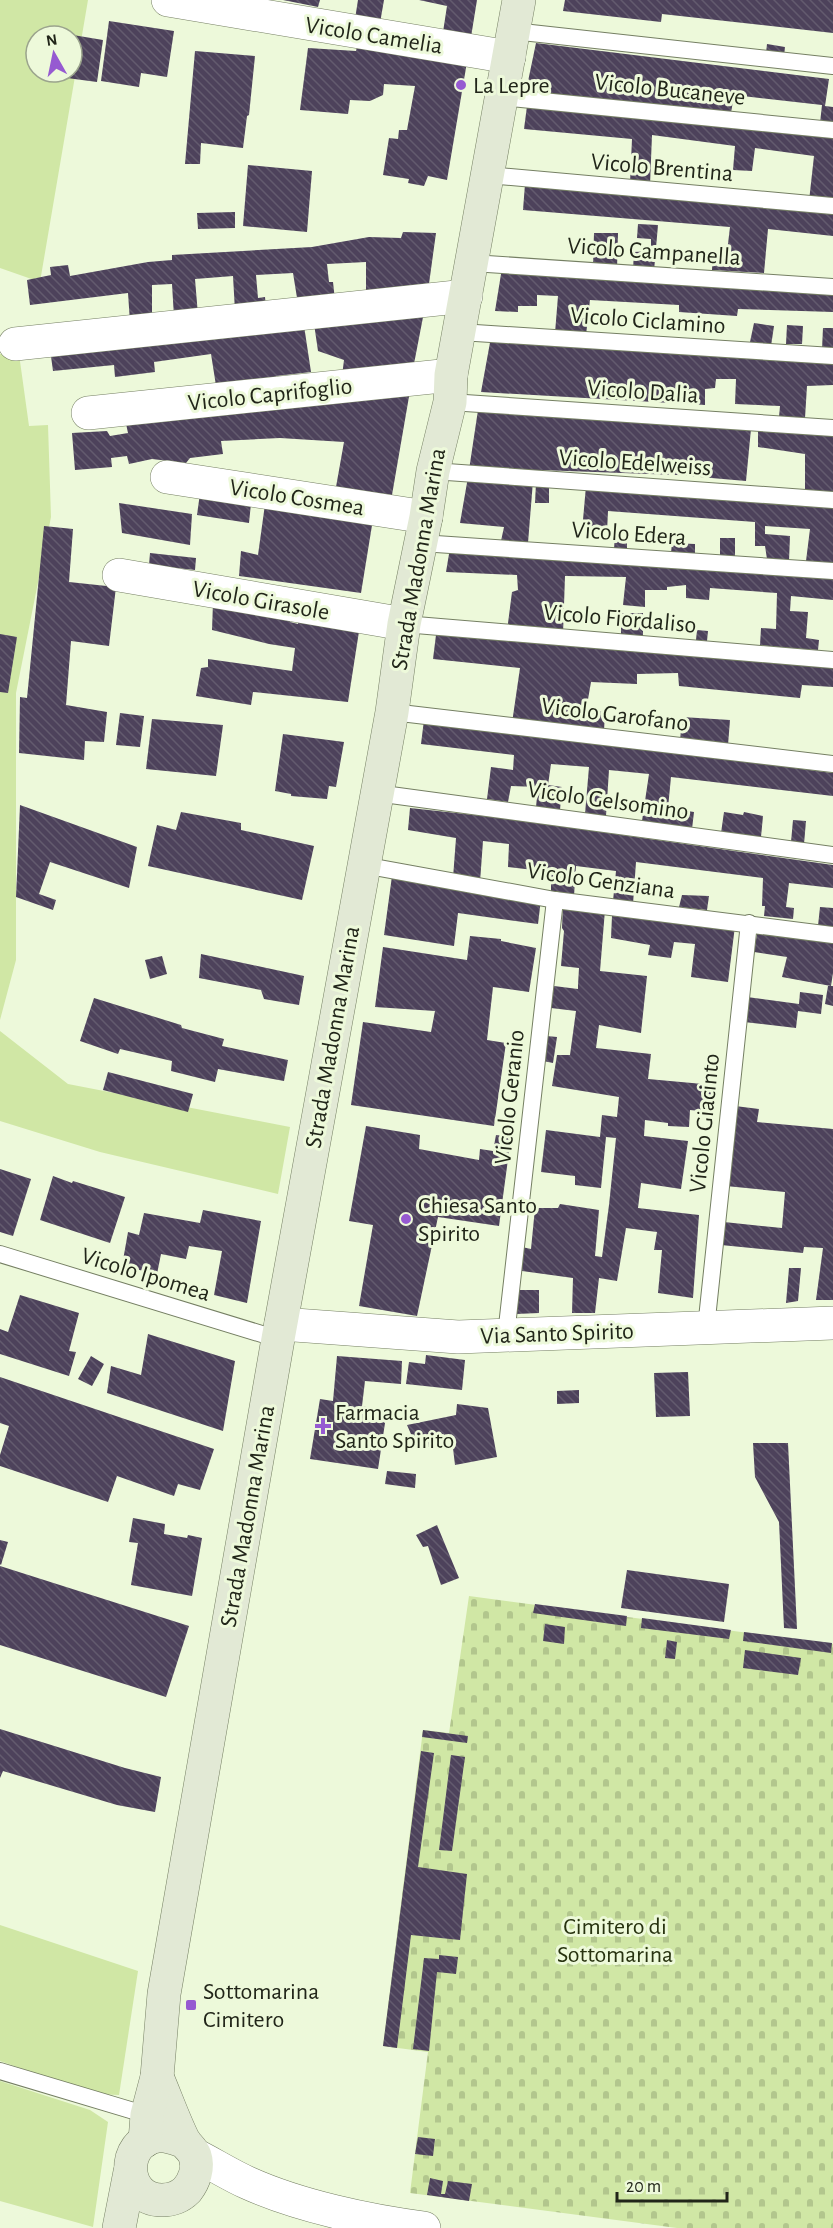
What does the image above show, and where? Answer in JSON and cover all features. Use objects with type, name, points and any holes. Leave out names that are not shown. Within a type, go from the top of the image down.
[{"type":"street","name":"Vicolo Camelia","points":[[168,0],[514,29]]},
{"type":"street","name":"Strada Madonna Marina","points":[[146,2128],[157,2077],[164,1994],[279,1331],[392,712],[404,624],[424,530],[514,29]]},
{"type":"street","points":[[15,344],[466,296]]},
{"type":"street","name":"Vicolo Caprifoglio","points":[[88,413],[450,389]]},
{"type":"street","name":"Vicolo Cosmea","points":[[167,477],[424,530]]},
{"type":"street","name":"Vicolo Girasole","points":[[119,575],[404,624]]},
{"type":"street","name":"Via Santo Spirito","points":[[279,1331],[458,1337],[833,1323]]},
{"type":"street","name":"Strada Madonna Marina","points":[[157,2077],[190,2148]]},
{"type":"street","points":[[121,2228],[131,2160],[146,2128],[157,2136],[171,2137],[249,2184],[335,2211],[387,2223],[424,2228]]},
{"type":"street","points":[[121,2228],[193,2182],[196,2169],[190,2148]]},
{"type":"street","points":[[130,2172],[134,2183],[143,2195],[169,2197],[249,2184]]},
{"type":"lane","points":[[514,29],[833,66]]},
{"type":"lane","name":"Vicolo Bucaneve","points":[[502,97],[833,130]]},
{"type":"lane","name":"Vicolo Brentina","points":[[488,175],[833,206]]},
{"type":"lane","name":"Vicolo Campanella","points":[[472,263],[833,287]]},
{"type":"lane","name":"Vicolo Ciclamino","points":[[460,332],[833,356]]},
{"type":"lane","name":"Vicolo Dalia","points":[[450,389],[833,428]]},
{"type":"lane","name":"Vicolo Edelweiss","points":[[433,471],[833,500]]},
{"type":"lane","name":"Vicolo Edera","points":[[424,530],[833,571]]},
{"type":"lane","name":"Vicolo Fiordaliso","points":[[404,624],[833,660]]},
{"type":"lane","name":"Vicolo Garofano","points":[[392,712],[833,764]]},
{"type":"lane","name":"Vicolo Gelsomino","points":[[376,793],[833,855]]},
{"type":"lane","name":"Vicolo Genziana","points":[[363,866],[555,900],[833,935]]},
{"type":"lane","name":"Vicolo Geranio","points":[[506,1335],[555,900]]},
{"type":"lane","name":"Vicolo Giacinto","points":[[706,1328],[749,923]]},
{"type":"lane","name":"Vicolo Ipomea","points":[[0,1254],[279,1331]]},
{"type":"lane","points":[[0,2071],[146,2128]]},
{"type":"green space","points":[[0,0],[88,0],[84,24],[24,24],[24,84],[74,84],[40,282],[0,268]]},
{"type":"green space","points":[[0,354],[19,354],[29,426],[48,425],[51,517],[16,693],[16,960],[0,1020]]},
{"type":"green space","points":[[0,1031],[68,1084],[290,1127],[278,1194],[100,1152],[0,1121]]},
{"type":"green space","name":"Cimitero di Sottomarina","points":[[469,1596],[833,1644],[833,2228],[677,2228],[410,2193],[428,2052],[383,2046],[423,1730],[449,1733]]},
{"type":"green space","points":[[0,1925],[138,1971],[119,2095],[95,2094],[0,2061]]},
{"type":"green space","points":[[0,2081],[90,2110],[108,2122],[93,2227],[0,2201]]},
{"type":"building","points":[[283,0],[320,0],[318,7]]},
{"type":"building","points":[[358,0],[384,0],[380,23],[355,19]]},
{"type":"building","points":[[419,0],[477,0],[471,37],[443,32],[447,6]]},
{"type":"building","points":[[565,0],[833,0],[833,33],[662,14],[661,22],[563,11]]},
{"type":"building","points":[[109,21],[174,31],[167,77],[141,73],[139,87],[101,81]]},
{"type":"building","points":[[84,37],[103,40],[97,82],[84,80]]},
{"type":"building","points":[[358,41],[467,62],[447,180],[428,176],[424,186],[408,183],[409,179],[383,175],[389,138],[398,139],[399,130],[407,130],[415,86],[384,84],[383,95],[370,101],[350,100],[348,114],[300,110],[308,48],[356,51]]},
{"type":"building","points":[[536,43],[829,79],[825,106],[833,107],[833,124],[820,123],[822,105],[734,95],[731,113],[526,91]]},
{"type":"building","points":[[767,44],[785,47],[784,56],[766,53]]},
{"type":"building","points":[[195,51],[255,56],[243,148],[201,143],[200,164],[185,164]]},
{"type":"building","points":[[527,106],[833,134],[833,203],[809,201],[814,156],[755,148],[752,171],[733,170],[735,146],[652,135],[650,185],[630,183],[632,139],[524,129]]},
{"type":"building","points":[[248,165],[312,171],[307,232],[243,226]]},
{"type":"building","points":[[525,184],[833,212],[833,236],[768,229],[764,273],[712,270],[713,251],[727,252],[730,227],[523,210]]},
{"type":"building","points":[[235,212],[235,228],[198,229],[197,213]]},
{"type":"building","points":[[638,224],[658,225],[654,271],[633,269],[634,252],[651,251],[651,239],[637,238]]},
{"type":"building","points":[[403,232],[436,233],[428,291],[366,297],[366,262],[327,264],[329,282],[333,282],[335,300],[298,304],[293,273],[256,275],[258,298],[265,297],[266,308],[235,311],[233,276],[195,279],[198,315],[174,317],[172,284],[152,285],[152,320],[130,322],[128,293],[30,305],[27,280],[51,275],[50,267],[68,265],[70,276],[172,260],[172,255],[312,247],[369,237],[401,238]]},
{"type":"building","points":[[594,233],[618,233],[617,269],[593,267]]},
{"type":"building","points":[[502,268],[833,292],[833,312],[738,309],[737,316],[679,312],[679,305],[590,300],[586,335],[555,333],[558,296],[537,295],[537,306],[518,306],[518,312],[495,311]]},
{"type":"building","points":[[424,312],[413,369],[342,376],[344,360],[318,351],[313,317]]},
{"type":"building","points":[[303,319],[311,372],[276,376],[275,384],[217,392],[211,354],[154,362],[155,372],[115,377],[114,365],[53,371],[50,349]]},
{"type":"building","points":[[754,323],[774,326],[771,346],[750,342]]},
{"type":"building","points":[[787,325],[803,326],[802,344],[786,344]]},
{"type":"building","points":[[823,328],[833,328],[833,350],[822,349]]},
{"type":"building","points":[[491,337],[833,361],[833,385],[807,386],[805,418],[779,417],[780,406],[735,404],[736,379],[716,379],[715,388],[705,389],[705,405],[481,392]]},
{"type":"building","points":[[411,385],[392,495],[336,487],[344,442],[280,438],[221,441],[223,454],[190,458],[186,463],[152,459],[129,464],[127,456],[111,458],[112,467],[75,470],[72,433],[107,431],[110,436],[128,433],[125,419]]},
{"type":"building","points":[[478,410],[751,429],[746,481],[677,475],[540,470],[540,475],[469,470]]},
{"type":"building","points":[[758,430],[833,434],[833,492],[805,492],[805,454],[758,447]]},
{"type":"building","points":[[468,477],[533,481],[528,543],[501,541],[504,527],[460,523]]},
{"type":"building","points":[[536,483],[549,483],[549,503],[535,503]]},
{"type":"building","points":[[201,486],[252,494],[249,523],[197,515]]},
{"type":"building","points":[[586,486],[833,504],[833,564],[806,561],[810,529],[765,526],[765,534],[790,536],[789,561],[767,559],[765,546],[755,546],[755,522],[608,511],[607,532],[582,531]]},
{"type":"building","points":[[266,497],[374,513],[361,593],[239,576],[241,551],[258,555]]},
{"type":"building","points":[[119,503],[192,514],[190,545],[122,533]]},
{"type":"building","points":[[44,526],[73,529],[69,582],[116,587],[109,646],[71,641],[66,705],[107,712],[104,742],[85,741],[84,760],[19,753],[20,697],[27,698]]},
{"type":"building","points":[[615,536],[627,536],[627,550],[614,549]]},
{"type":"building","points":[[720,538],[735,538],[735,557],[720,557]]},
{"type":"building","points":[[672,543],[695,544],[695,555],[671,553]]},
{"type":"building","points":[[450,548],[833,575],[833,600],[791,596],[790,611],[808,612],[806,638],[819,640],[818,650],[788,648],[760,645],[761,628],[776,629],[777,593],[710,588],[709,600],[686,598],[686,585],[667,587],[667,590],[645,590],[645,607],[623,605],[626,577],[565,576],[563,634],[507,631],[512,592],[518,590],[517,575],[446,572]]},
{"type":"building","points":[[150,553],[196,558],[195,570],[149,565]]},
{"type":"building","points":[[213,603],[290,613],[290,622],[298,624],[300,615],[360,625],[348,702],[253,692],[251,705],[196,696],[201,668],[208,667],[208,659],[292,671],[295,648],[212,630]]},
{"type":"building","points":[[621,613],[643,613],[643,637],[621,636]]},
{"type":"building","points":[[697,630],[708,631],[707,641],[696,640]]},
{"type":"building","points":[[0,634],[17,637],[8,693],[0,692]]},
{"type":"building","points":[[436,635],[833,662],[833,687],[802,685],[800,698],[679,686],[678,673],[637,674],[637,684],[591,682],[586,711],[605,711],[604,731],[512,723],[520,668],[433,659]]},
{"type":"building","points":[[120,713],[144,716],[140,747],[116,745]]},
{"type":"building","points":[[682,717],[730,720],[728,745],[680,741]]},
{"type":"building","points":[[152,719],[223,725],[216,776],[146,769]]},
{"type":"building","points":[[424,720],[833,773],[833,796],[671,777],[668,808],[694,812],[692,829],[642,821],[649,774],[609,770],[606,816],[585,814],[589,767],[551,764],[548,785],[562,787],[560,810],[536,807],[538,787],[511,786],[508,802],[487,799],[491,767],[513,770],[514,755],[421,744]]},
{"type":"building","points":[[283,734],[344,742],[336,787],[329,786],[327,799],[291,796],[291,794],[275,791]]},
{"type":"building","points":[[20,805],[137,847],[129,888],[50,862],[39,894],[56,900],[53,910],[16,897]]},
{"type":"building","points":[[410,808],[502,818],[833,865],[833,888],[789,883],[786,907],[794,908],[793,919],[764,916],[763,878],[636,862],[633,904],[613,901],[616,871],[576,866],[574,896],[551,893],[551,872],[508,867],[509,844],[483,841],[480,882],[453,878],[456,838],[408,830]]},
{"type":"building","points":[[181,812],[241,823],[241,830],[314,846],[302,900],[148,866],[157,825],[176,830]]},
{"type":"building","points":[[724,812],[743,815],[744,812],[763,816],[761,837],[721,833]]},
{"type":"building","points":[[793,820],[806,821],[804,844],[791,842]]},
{"type":"building","points":[[392,876],[541,899],[538,924],[458,913],[454,946],[384,935]]},
{"type":"building","points":[[682,895],[709,896],[707,910],[679,907]]},
{"type":"building","points":[[563,903],[605,910],[600,971],[647,976],[641,1033],[599,1025],[596,1048],[651,1054],[648,1079],[714,1085],[711,1112],[690,1110],[689,1127],[668,1126],[668,1123],[645,1120],[644,1136],[688,1141],[681,1189],[641,1183],[638,1208],[699,1215],[693,1298],[658,1293],[662,1250],[654,1250],[657,1232],[626,1228],[617,1281],[599,1278],[595,1313],[572,1313],[573,1278],[522,1271],[522,1247],[531,1249],[535,1208],[558,1208],[560,1204],[599,1210],[595,1256],[602,1257],[609,1205],[616,1138],[606,1137],[601,1188],[575,1185],[575,1176],[541,1172],[546,1130],[600,1137],[602,1115],[617,1117],[619,1097],[552,1086],[557,1055],[570,1055],[576,1011],[551,1008],[554,986],[578,989],[579,968],[561,966],[564,931],[562,928]]},
{"type":"building","points":[[820,907],[833,908],[833,927],[818,926]]},
{"type":"building","points":[[612,916],[735,926],[728,982],[691,977],[695,944],[674,942],[671,958],[648,955],[650,945],[611,938]]},
{"type":"building","points":[[758,928],[833,938],[831,986],[782,977],[787,957],[754,952]]},
{"type":"building","points":[[470,936],[501,939],[501,941],[536,948],[529,992],[493,987],[487,1040],[506,1043],[494,1126],[351,1105],[363,1022],[431,1032],[435,1011],[375,1007],[383,947],[467,960]]},
{"type":"building","points":[[201,954],[304,976],[299,1005],[264,999],[261,990],[199,978]]},
{"type":"building","points":[[162,956],[167,974],[150,979],[145,960]]},
{"type":"building","points":[[828,986],[833,986],[833,1006],[825,1004]]},
{"type":"building","points":[[800,992],[823,995],[821,1014],[798,1011],[796,1028],[744,1022],[747,997],[799,1004]]},
{"type":"building","points":[[94,998],[181,1025],[182,1028],[224,1039],[222,1046],[288,1060],[284,1081],[218,1069],[215,1082],[171,1071],[172,1061],[120,1049],[118,1054],[80,1041]]},
{"type":"building","points":[[547,1036],[557,1037],[553,1063],[543,1061]]},
{"type":"building","points":[[108,1072],[193,1094],[188,1112],[103,1090]]},
{"type":"building","points":[[735,1106],[759,1109],[757,1122],[833,1129],[833,1300],[816,1300],[823,1248],[804,1247],[803,1253],[721,1245],[724,1222],[782,1228],[785,1192],[726,1186]]},
{"type":"building","name":"Chiesa Santo Spirito","points":[[366,1126],[420,1135],[419,1149],[479,1160],[480,1149],[493,1151],[496,1135],[511,1137],[499,1226],[438,1217],[417,1316],[359,1306],[373,1225],[349,1221]]},
{"type":"building","points":[[0,1169],[31,1179],[13,1236],[0,1232]]},
{"type":"building","points":[[53,1176],[125,1197],[110,1243],[40,1220]]},
{"type":"building","points":[[203,1210],[261,1221],[247,1303],[214,1295],[222,1251],[189,1246],[186,1259],[161,1254],[157,1274],[122,1266],[128,1232],[139,1235],[144,1213],[200,1223]]},
{"type":"building","points":[[789,1268],[801,1268],[798,1301],[786,1303]]},
{"type":"building","points":[[515,1290],[539,1290],[539,1313],[516,1314]]},
{"type":"building","points":[[20,1295],[79,1313],[69,1351],[76,1352],[69,1376],[0,1354],[0,1329],[8,1332]]},
{"type":"building","points":[[148,1334],[235,1361],[223,1431],[107,1393],[111,1366],[141,1375]]},
{"type":"building","points":[[426,1355],[465,1360],[462,1390],[406,1384],[409,1362],[425,1364]]},
{"type":"building","points":[[91,1356],[104,1364],[92,1386],[78,1379]]},
{"type":"building","points":[[337,1356],[402,1361],[401,1384],[365,1381],[362,1406],[387,1410],[378,1469],[310,1459],[320,1399],[333,1401]]},
{"type":"building","points":[[688,1372],[690,1416],[656,1417],[654,1373]]},
{"type":"building","points":[[0,1377],[214,1449],[200,1490],[178,1484],[174,1496],[117,1476],[108,1502],[0,1466],[0,1455],[9,1426],[0,1423]]},
{"type":"building","points":[[579,1390],[579,1403],[557,1404],[557,1391]]},
{"type":"building","points":[[457,1404],[488,1408],[497,1457],[455,1465],[452,1440],[418,1450],[407,1425],[456,1415]]},
{"type":"building","points":[[753,1443],[788,1443],[797,1629],[784,1628],[779,1522],[755,1477]]},
{"type":"building","points":[[387,1471],[416,1474],[415,1488],[385,1484]]},
{"type":"building","points":[[133,1518],[165,1524],[164,1534],[202,1538],[192,1596],[131,1585],[138,1543],[129,1542]]},
{"type":"building","points":[[437,1525],[459,1578],[441,1585],[428,1546],[423,1547],[416,1535]]},
{"type":"building","points":[[0,1540],[8,1542],[1,1565],[0,1564]]},
{"type":"building","points":[[0,1566],[189,1626],[166,1697],[0,1645]]},
{"type":"building","points":[[627,1570],[729,1584],[724,1622],[621,1608]]},
{"type":"building","points":[[535,1604],[627,1616],[626,1626],[533,1613]]},
{"type":"building","points":[[642,1618],[731,1630],[729,1639],[641,1628]]},
{"type":"building","points":[[545,1624],[565,1627],[564,1644],[543,1641]]},
{"type":"building","points":[[744,1632],[832,1643],[831,1653],[743,1641]]},
{"type":"building","points":[[667,1640],[677,1642],[675,1659],[665,1658]]},
{"type":"building","points":[[745,1650],[801,1658],[798,1675],[743,1668]]},
{"type":"building","points":[[0,1729],[161,1777],[155,1812],[117,1805],[3,1771],[0,1778]]},
{"type":"building","points":[[423,1730],[468,1736],[467,1743],[422,1737]]},
{"type":"building","points":[[421,1751],[434,1753],[418,1867],[467,1874],[460,1940],[411,1935],[397,2048],[383,2046]]},
{"type":"building","points":[[451,1755],[465,1757],[452,1851],[439,1850]]},
{"type":"building","points":[[439,1955],[458,1957],[456,1974],[437,1972],[429,2051],[413,2049],[424,1958],[439,1959]]},
{"type":"building","points":[[418,2137],[435,2139],[433,2156],[415,2154]]},
{"type":"building","points":[[430,2178],[443,2181],[441,2194],[445,2194],[448,2181],[472,2184],[469,2201],[427,2195]]},
{"type":"place","name":"La Lepre","points":[[461,85]]},
{"type":"place","name":"Chiesa Santo Spirito","points":[[406,1219]]},
{"type":"place","name":"Farmacia Santo Spirito","points":[[323,1426]]},
{"type":"place","name":"Sottomarina Cimitero","points":[[191,2005]]}]
